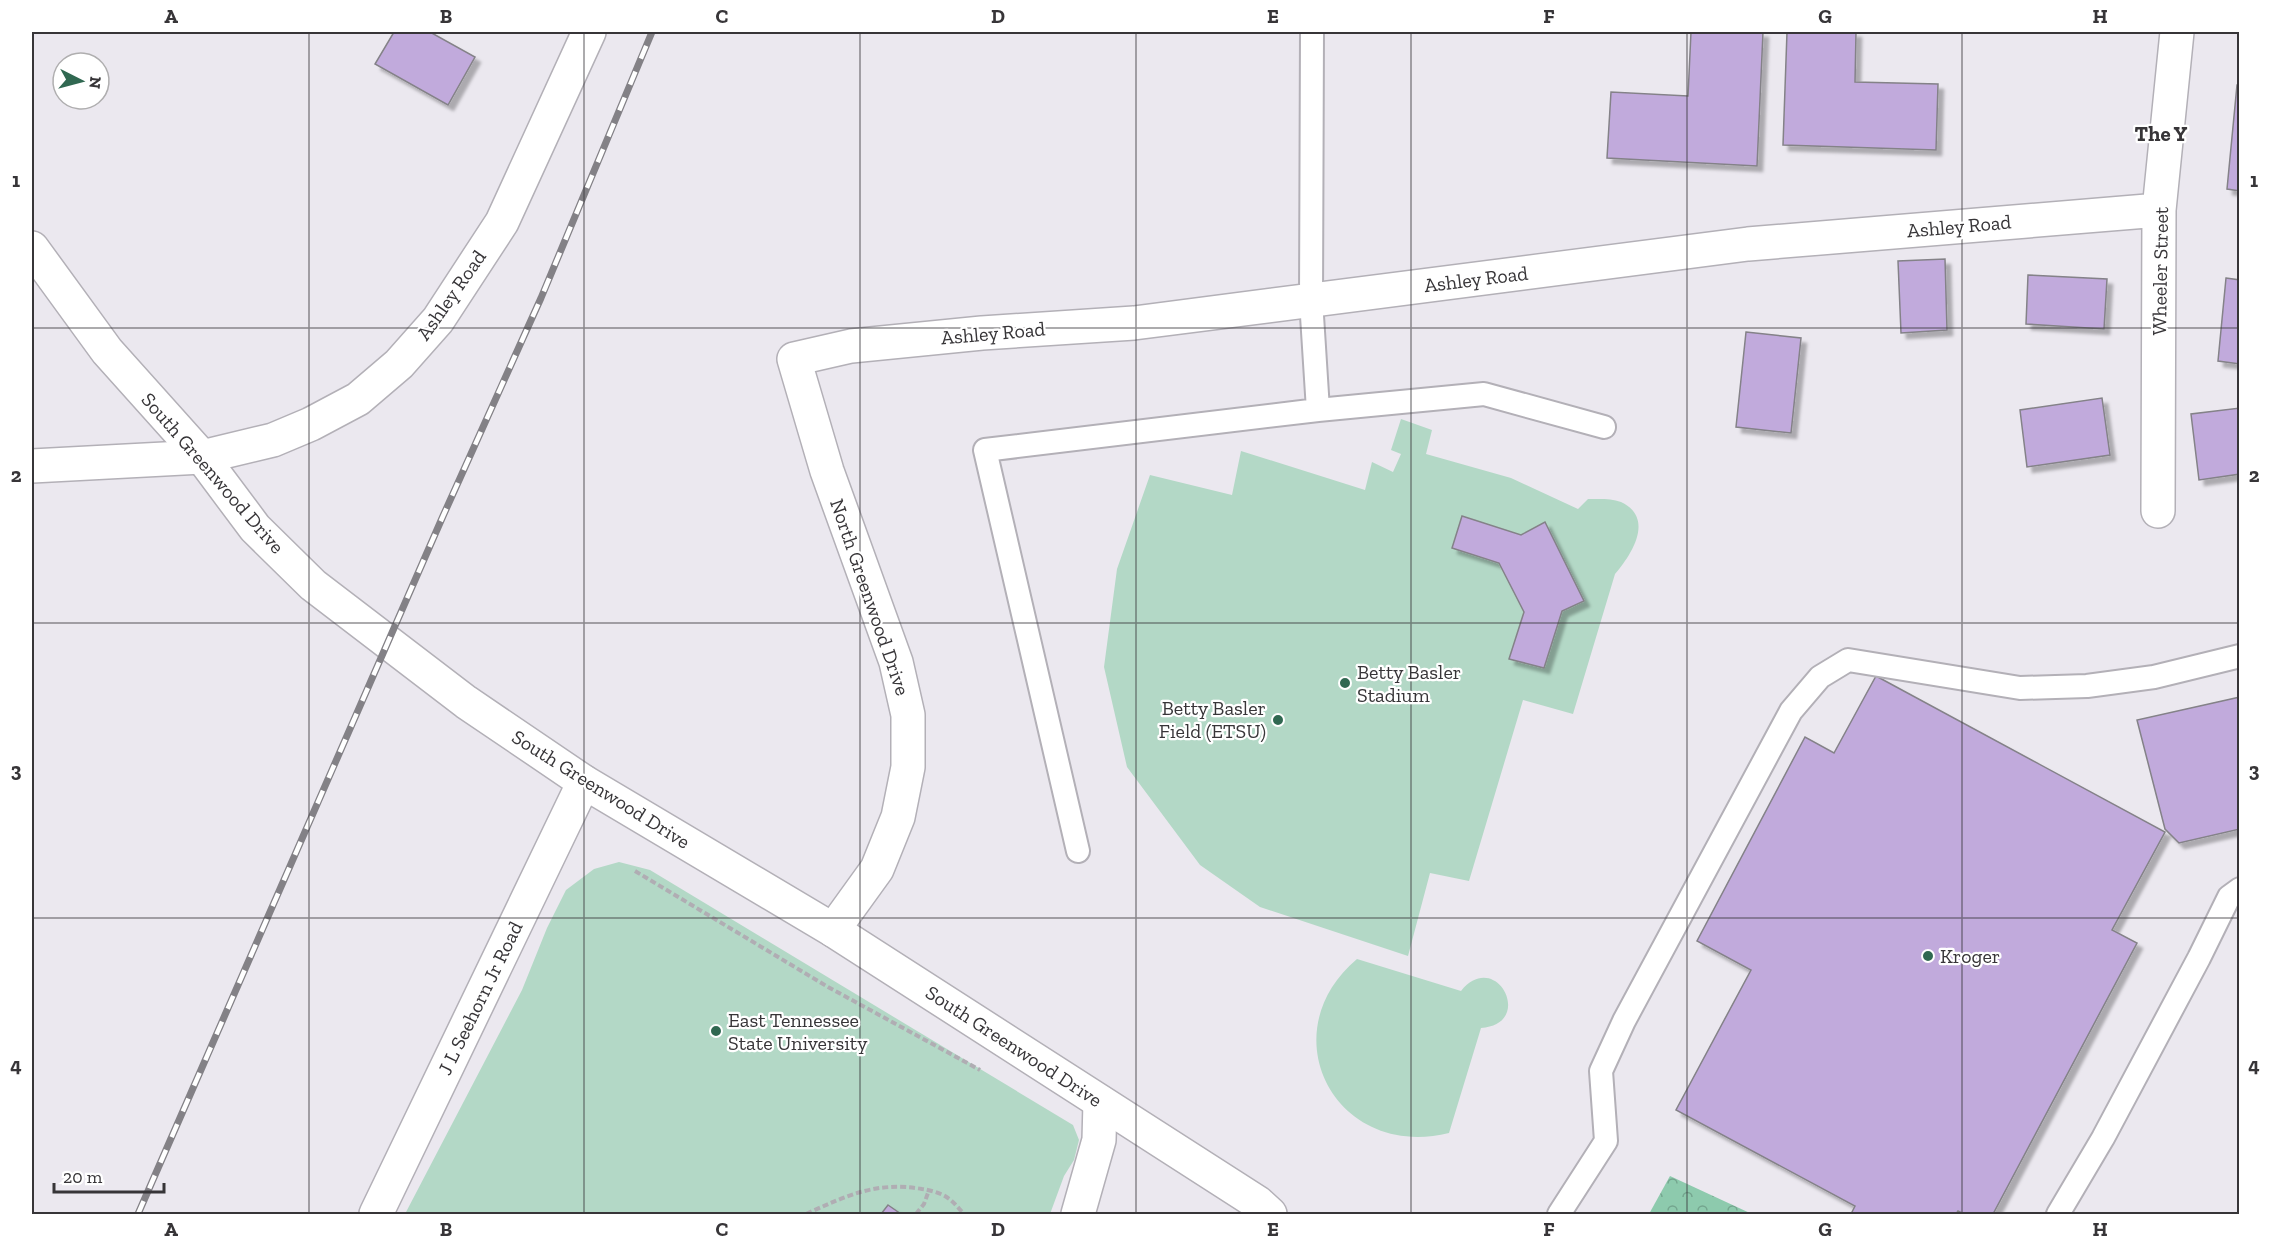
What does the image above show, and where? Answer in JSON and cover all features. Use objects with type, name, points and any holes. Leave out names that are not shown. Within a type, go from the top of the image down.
[{"type":"street","name":"Ashley Road","points":[[32,466],[202,457],[273,440],[311,424],[358,399],[407,355],[438,321],[502,222],[589,32]]},
{"type":"street","name":"Wheeler Street","points":[[2158,511],[2159,210],[2177,32]]},
{"type":"street","name":"Ashley Road","points":[[794,359],[851,346],[982,333],[1134,322],[1748,244],[2159,210]]},
{"type":"street","name":"South Greenwood Drive","points":[[32,248],[107,351],[202,457],[255,528],[313,585],[466,702],[584,782],[833,930],[1257,1203],[1270,1215]]},
{"type":"street","name":"North Greenwood Drive","points":[[794,359],[827,471],[896,663],[908,715],[908,767],[898,817],[877,869],[833,930]]},
{"type":"street","name":"J L Seehorn Jr Road","points":[[376,1215],[584,782]]},
{"type":"street","points":[[1078,1215],[1081,1196],[1100,1140],[1100,1102]]},
{"type":"lane","points":[[1312,32],[1311,300],[1318,410]]},
{"type":"lane","points":[[1078,851],[985,450],[1318,410],[1484,394],[1604,427]]},
{"type":"lane","points":[[1559,1215],[1606,1141],[1601,1071],[1624,1021],[1791,711],[1820,677],[1848,660],[2020,688],[2087,686],[2154,677],[2240,656]]},
{"type":"lane","points":[[2058,1215],[2103,1138],[2229,897],[2240,889]]},
{"type":"path","points":[[634,871],[828,987],[983,1071]]},
{"type":"path","points":[[806,1215],[855,1192],[876,1187],[899,1186],[929,1190],[947,1197],[964,1215]]},
{"type":"path","points":[[916,1215],[929,1190]]},
{"type":"green space","name":"Betty Basler Stadium","points":[[1401,419],[1432,430],[1426,454],[1511,478],[1578,509],[1588,499],[1609,499],[1621,502],[1637,517],[1639,527],[1628,557],[1615,574],[1573,714],[1523,700],[1469,881],[1430,873],[1408,956],[1260,907],[1200,865],[1127,767],[1104,667],[1117,569],[1150,475],[1232,495],[1241,451],[1365,490],[1372,462],[1393,472],[1401,454],[1391,450]]},
{"type":"green space","name":"East Tennessee State University","points":[[619,862],[650,870],[1073,1125],[1079,1140],[1074,1160],[1064,1176],[1050,1214],[405,1214],[522,990],[547,928],[566,890],[594,869]]},
{"type":"green space","points":[[1357,959],[1461,991],[1474,980],[1487,978],[1497,983],[1505,992],[1508,1003],[1506,1014],[1497,1023],[1481,1028],[1449,1133],[1409,1137],[1374,1128],[1347,1110],[1327,1084],[1317,1054],[1318,1021],[1331,989]]},
{"type":"green space","points":[[1670,1176],[1752,1214],[1649,1214]]},
{"type":"building","points":[[394,32],[430,32],[475,57],[448,105],[375,64]]},
{"type":"building","points":[[1691,32],[1763,32],[1757,166],[1607,158],[1611,92],[1688,96]]},
{"type":"building","points":[[1787,32],[1856,32],[1855,82],[1938,84],[1936,150],[1783,145]]},
{"type":"building","points":[[2237,85],[2240,85],[2240,191],[2227,189]]},
{"type":"building","points":[[1945,259],[1947,330],[1901,333],[1898,261]]},
{"type":"building","points":[[2028,275],[2107,279],[2104,329],[2026,324]]},
{"type":"building","points":[[2226,278],[2240,280],[2240,364],[2218,361]]},
{"type":"building","points":[[1746,332],[1801,338],[1791,433],[1736,427]]},
{"type":"building","points":[[2102,398],[2110,455],[2027,467],[2020,410]]},
{"type":"building","points":[[2240,408],[2240,474],[2199,480],[2191,414]]},
{"type":"building","points":[[1462,516],[1521,535],[1545,522],[1584,601],[1562,611],[1544,668],[1509,659],[1524,612],[1499,563],[1452,548]]},
{"type":"building","name":"Kroger","points":[[1876,676],[2165,832],[2112,930],[2137,943],[1993,1214],[1964,1214],[1958,1211],[1956,1214],[1851,1214],[1855,1206],[1676,1110],[1751,970],[1697,941],[1805,737],[1834,753]]},
{"type":"building","points":[[2240,697],[2240,829],[2179,843],[2165,829],[2137,720]]},
{"type":"building","points":[[888,1205],[901,1214],[881,1214]]},
{"type":"railway","points":[[138,1214],[443,516],[541,298],[652,32]]},
{"type":"place","name":"Betty Basler Stadium","points":[[1345,683]]},
{"type":"place","name":"Betty Basler Field (ETSU)","points":[[1278,720]]},
{"type":"place","name":"Kroger","points":[[1928,956]]},
{"type":"place","name":"East Tennessee State University","points":[[716,1031]]},
{"type":"district","name":"The Y","points":[[2161,134]]}]
